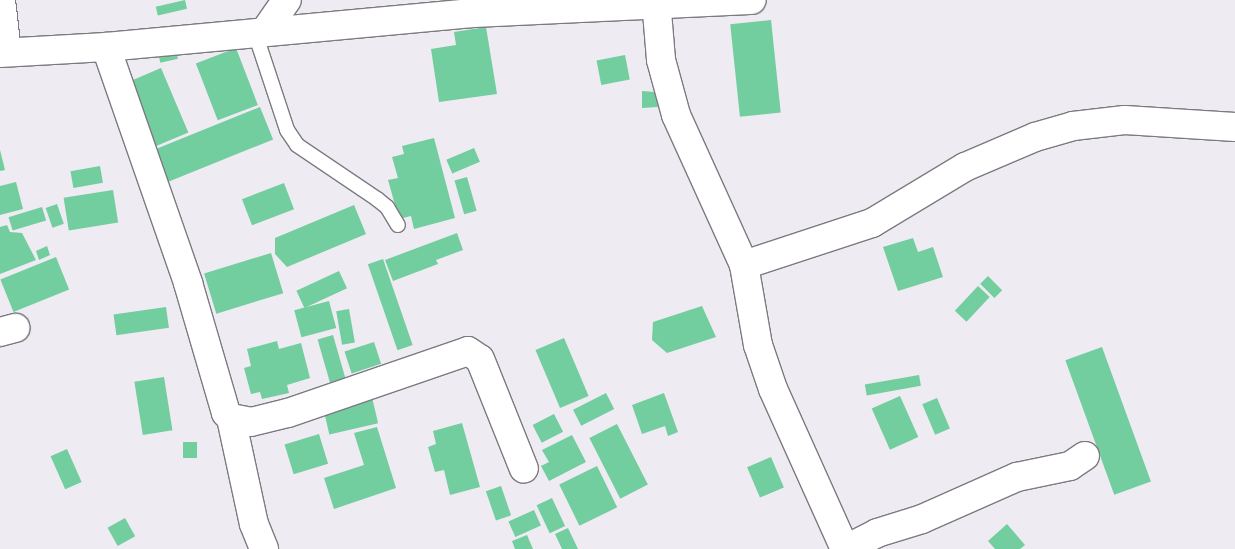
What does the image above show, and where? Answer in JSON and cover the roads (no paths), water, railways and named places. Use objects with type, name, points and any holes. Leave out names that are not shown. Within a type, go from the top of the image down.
[{"type":"street","points":[[1,0],[3,52],[106,47],[472,13],[752,0]]},
{"type":"street","points":[[260,32],[286,0]]},
{"type":"street","points":[[656,3],[661,60],[676,115],[744,265],[758,345],[773,389],[845,549],[877,533],[922,519],[1016,476],[1070,466],[1085,456]]},
{"type":"street","points":[[106,47],[188,283],[226,413],[231,418],[254,524],[264,549]]},
{"type":"street","points":[[744,265],[872,223],[964,167],[1044,134],[1073,126],[1125,120],[1235,127]]},
{"type":"street","points":[[231,418],[251,422],[288,413],[468,351],[480,358],[524,469]]},
{"type":"lane","points":[[260,32],[287,130],[297,145],[377,199],[387,207],[398,225]]}]
